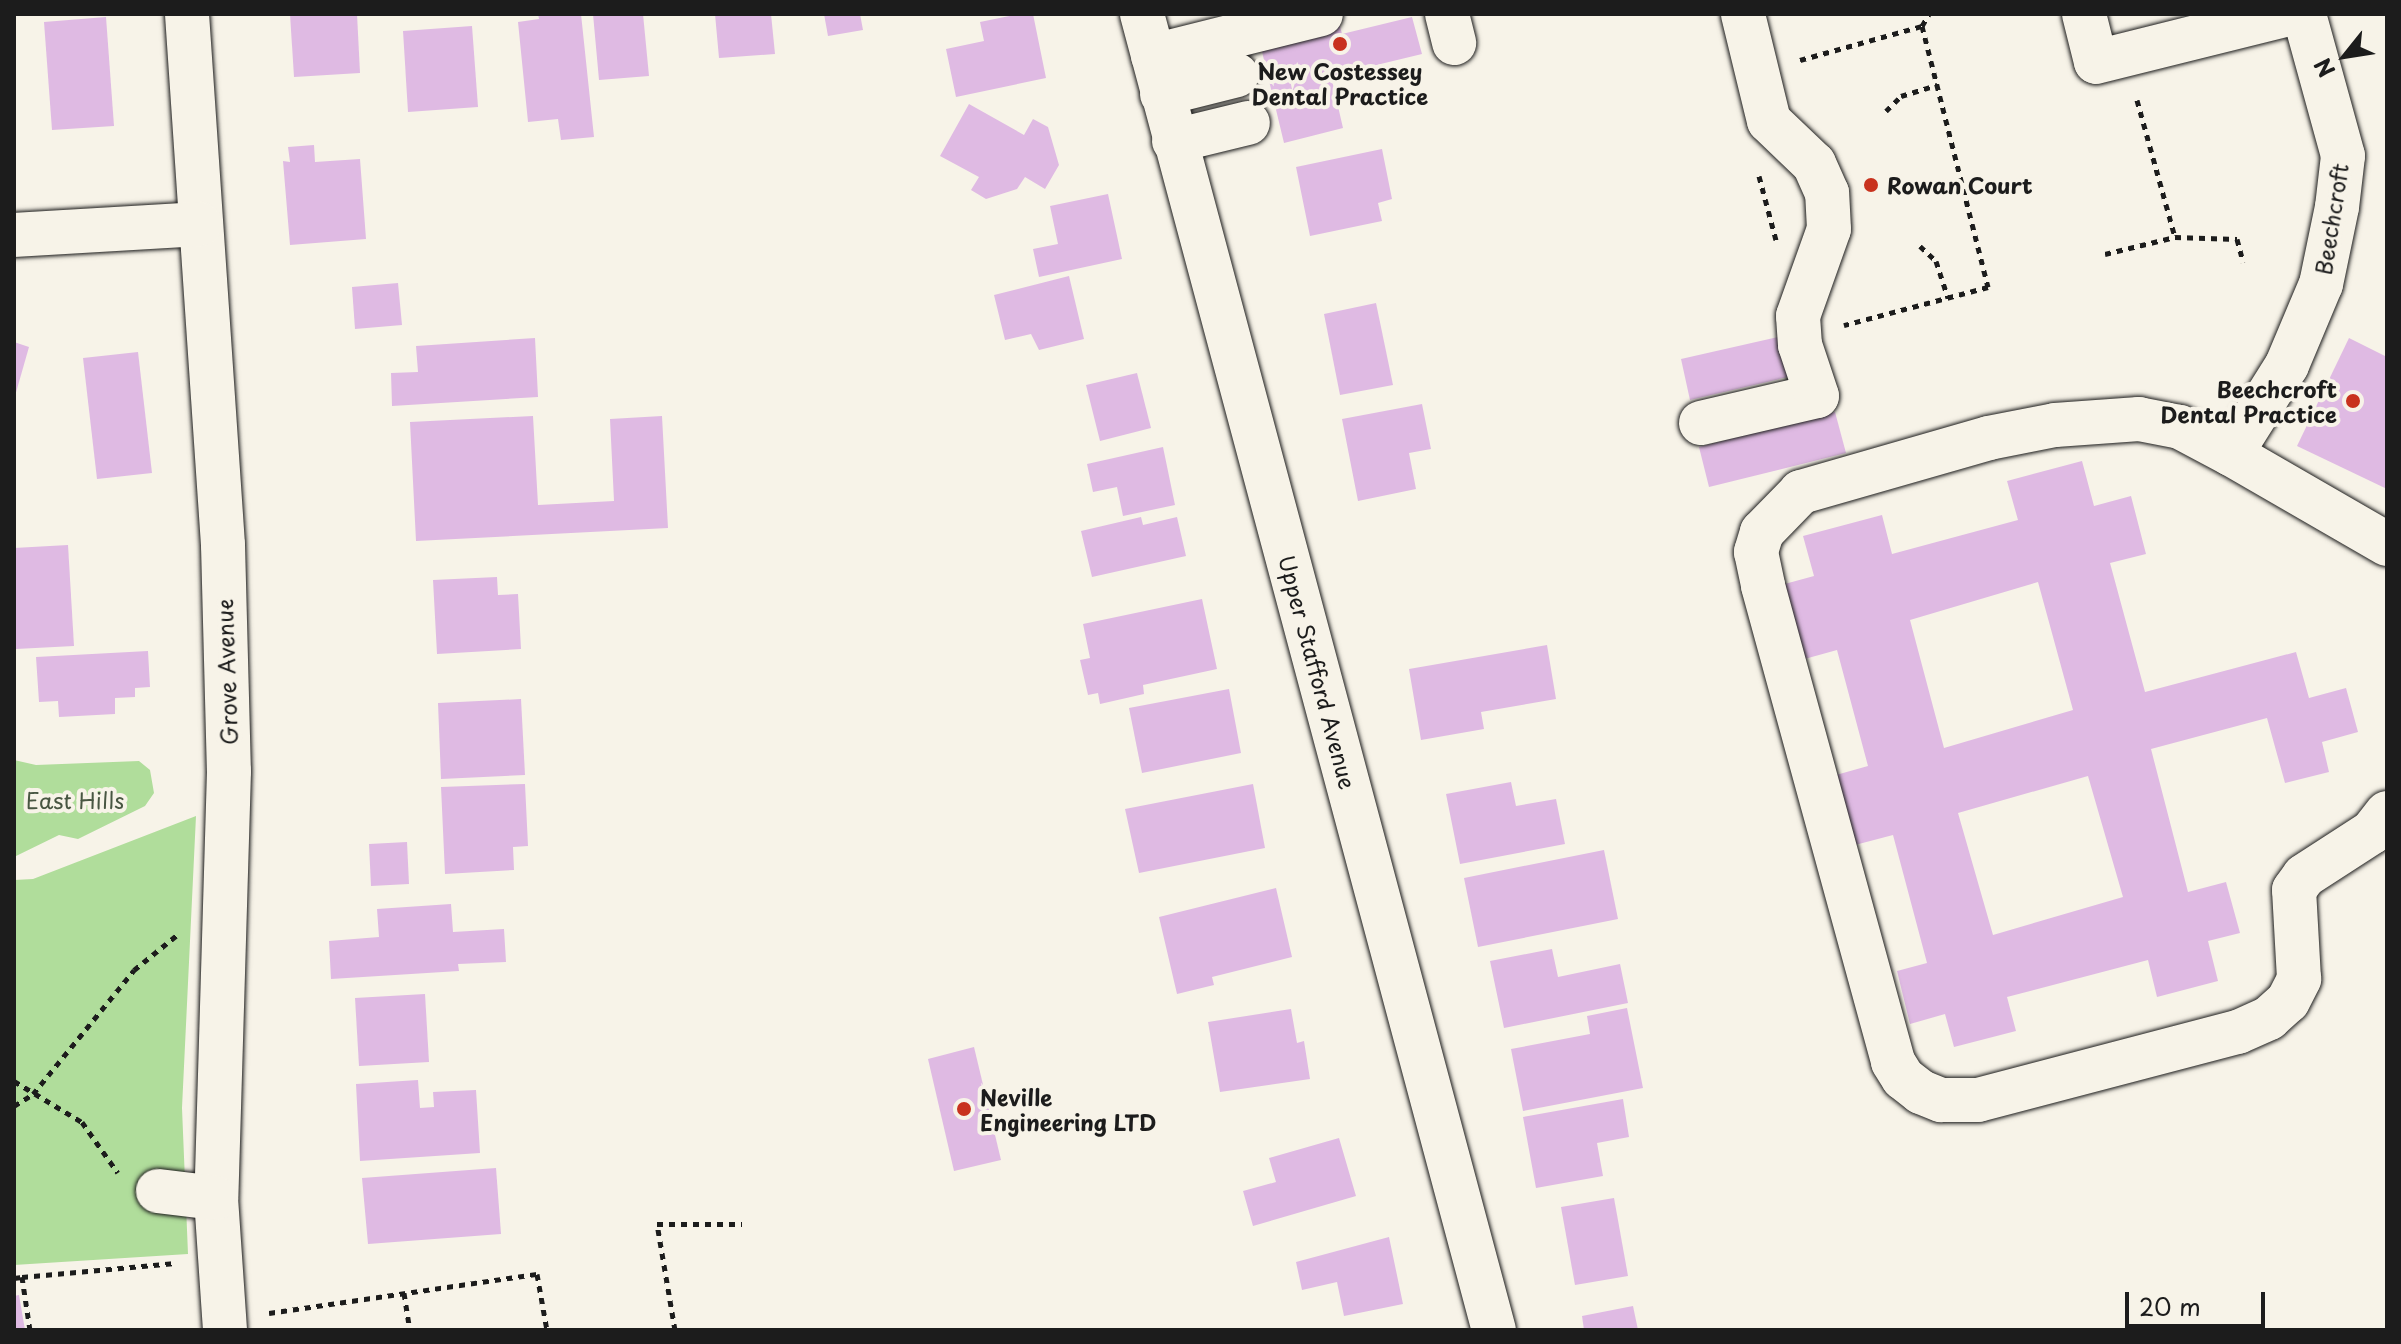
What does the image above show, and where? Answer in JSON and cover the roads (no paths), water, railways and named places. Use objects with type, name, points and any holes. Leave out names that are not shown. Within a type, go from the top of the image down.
[{"type":"street","name":"Grove Avenue","points":[[187,14],[223,560],[229,771],[216,1198],[216,1259],[224,1325]]},
{"type":"street","name":"Upper Stafford Avenue","points":[[1142,14],[1494,1330]]},
{"type":"street","points":[[1157,75],[1321,14]]},
{"type":"street","points":[[1701,423],[1817,396],[1800,345],[1798,316],[1829,229],[1827,193],[1814,164],[1769,121],[1743,14]]},
{"type":"street","points":[[2084,14],[2096,62],[2288,14]]},
{"type":"street","name":"Beechcroft","points":[[2231,454],[2287,365],[2321,284],[2337,207],[2343,156],[2304,14]]},
{"type":"street","points":[[1157,75],[1237,75]]},
{"type":"street","points":[[1174,141],[1248,123]]},
{"type":"street","points":[[14,235],[200,224]]},
{"type":"street","points":[[2385,534],[2180,427],[2106,418],[1989,438],[1801,492],[1762,532],[1756,552],[1893,1062],[1921,1092],[1941,1100],[1978,1100],[2238,1032],[2269,1018],[2288,1001],[2299,979],[2294,890],[2304,876],[2372,832],[2387,813]]},
{"type":"street","points":[[158,1191],[216,1198]]},
{"type":"place","name":"New Costessey Dental Practice","points":[[1340,44]]},
{"type":"place","name":"Rowan Court","points":[[1871,185]]},
{"type":"place","name":"Beechcroft Dental Practice","points":[[2353,401]]},
{"type":"place","name":"Neville Engineering LTD","points":[[964,1109]]},
{"type":"park label","name":"East Hills","points":[[75,800]]}]
